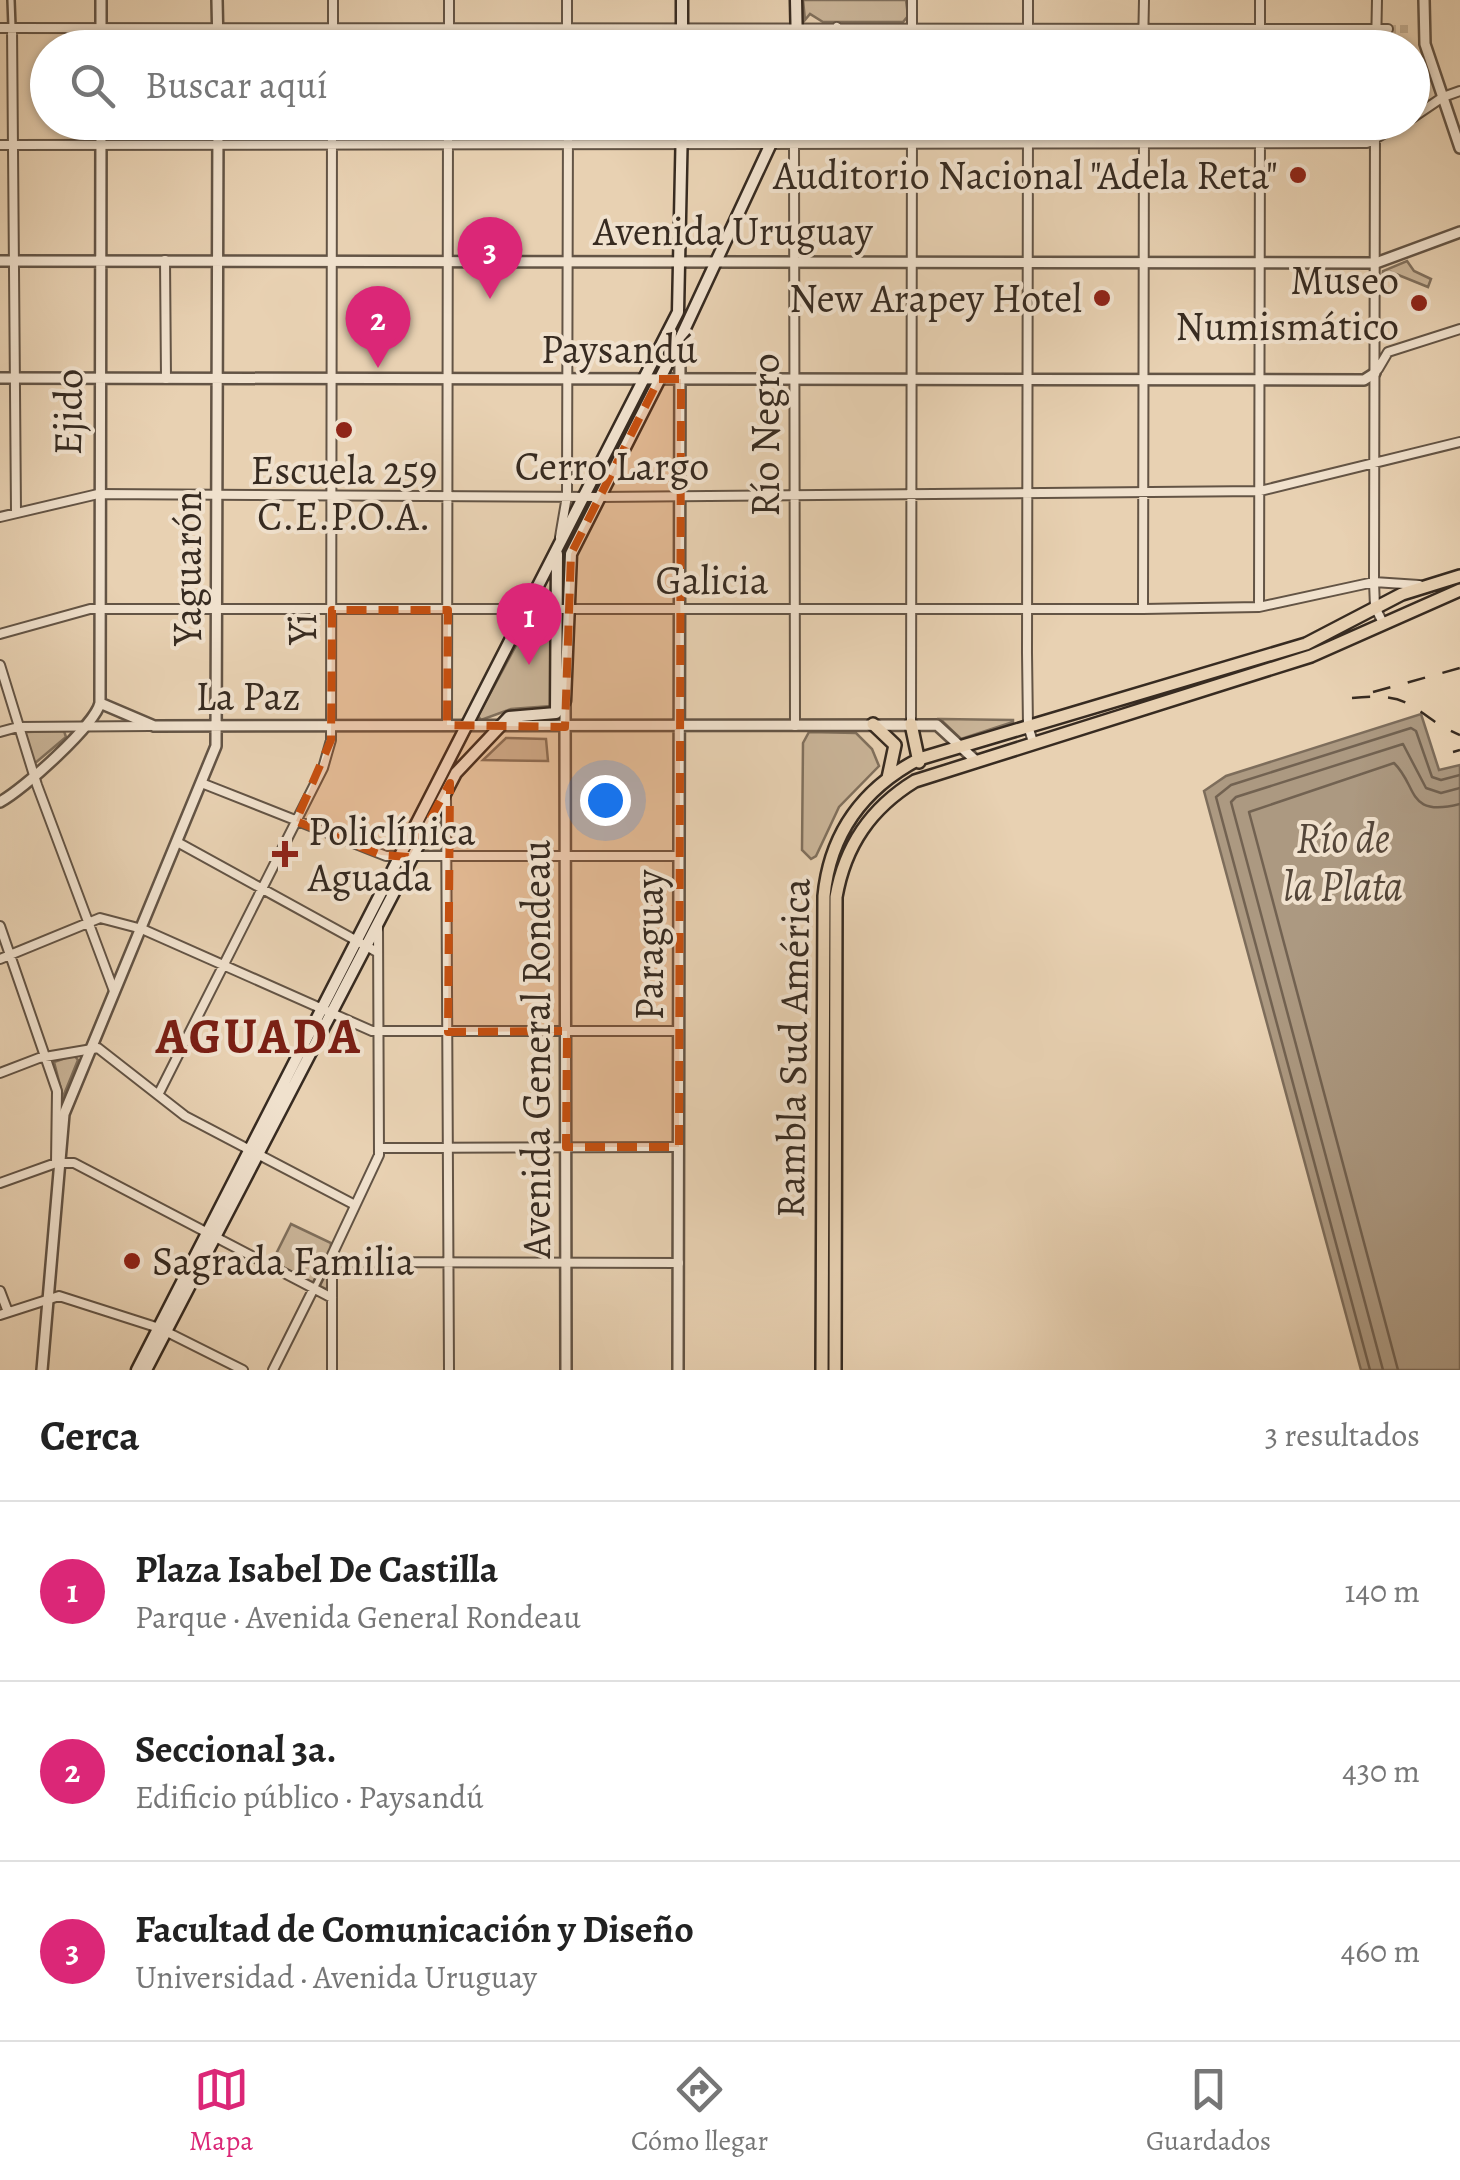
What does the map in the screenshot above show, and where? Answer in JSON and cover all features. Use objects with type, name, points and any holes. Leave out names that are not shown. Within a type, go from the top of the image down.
[{"type":"main road","points":[[682,0],[682,30]]},
{"type":"main road","points":[[796,0],[796,28]]},
{"type":"main road","points":[[360,943],[378,918],[465,726],[678,312],[682,140]]},
{"type":"main road","points":[[560,610],[571,554],[680,339],[772,142]]},
{"type":"main road","name":"Avenida General Rondeau","points":[[559,544],[564,701]]},
{"type":"main road","name":"Rambla Sud América","points":[[835,1370],[826,876],[852,814],[888,778],[919,759],[1306,644],[1375,607],[1460,576]]},
{"type":"main road","name":"Rambla Sud América","points":[[822,1370],[840,876],[865,823],[915,780],[1311,656],[1460,590]]},
{"type":"main road","name":"Avenida General Rondeau","points":[[556,712],[560,610]]},
{"type":"main road","points":[[556,712],[564,701]]},
{"type":"main road","name":"La Paz","points":[[496,726],[514,714],[556,712]]},
{"type":"main road","points":[[873,724],[896,745],[888,778]]},
{"type":"main road","points":[[911,724],[919,759],[915,780]]},
{"type":"main road","points":[[138,1370],[405,857],[466,760],[496,726]]},
{"type":"main road","points":[[146,1370],[162,1330]]},
{"type":"street","points":[[11,0],[16,512]]},
{"type":"street","points":[[101,0],[102,28]]},
{"type":"street","points":[[217,0],[218,28]]},
{"type":"street","points":[[333,0],[333,29]]},
{"type":"street","points":[[449,0],[449,29]]},
{"type":"street","points":[[567,0],[567,29]]},
{"type":"street","points":[[912,0],[912,28]]},
{"type":"street","points":[[1028,0],[1028,27]]},
{"type":"street","points":[[1144,0],[1144,28]]},
{"type":"street","points":[[1260,0],[1260,28]]},
{"type":"street","points":[[1376,29],[1377,0]]},
{"type":"street","points":[[1418,30],[1424,0]]},
{"type":"street","points":[[0,28],[1388,29]]},
{"type":"street","points":[[1430,62],[1460,148]]},
{"type":"street","points":[[1430,106],[1460,92]]},
{"type":"street","name":"Ejido","points":[[100,140],[100,703]]},
{"type":"street","name":"Yaguarón","points":[[56,1162],[66,1108],[214,758],[218,140]]},
{"type":"street","name":"Yi","points":[[158,1095],[327,757],[332,726],[332,140]]},
{"type":"street","points":[[447,726],[448,140]]},
{"type":"street","name":"Avenida General Rondeau","points":[[559,544],[568,496],[568,140]]},
{"type":"street","points":[[1028,140],[1027,674],[1032,742]]},
{"type":"street","points":[[1259,606],[1260,140]]},
{"type":"street","points":[[0,145],[1375,141],[1374,582],[1375,607],[1382,623]]},
{"type":"street","points":[[911,724],[912,142]]},
{"type":"street","name":"Río Negro","points":[[794,143],[795,726]]},
{"type":"street","points":[[1143,609],[1144,143]]},
{"type":"street","name":"Avenida Uruguay","points":[[0,261],[1376,263],[1460,232]]},
{"type":"street","points":[[165,260],[166,378]]},
{"type":"street","name":"Paysandú","points":[[0,378],[1364,380],[1375,373],[1388,352],[1460,329]]},
{"type":"street","name":"Paraguay","points":[[678,1370],[680,339]]},
{"type":"street","name":"Cerro Largo","points":[[0,516],[98,494],[680,496],[1260,490],[1460,442]]},
{"type":"street","name":"Galicia","points":[[0,634],[100,610],[1143,609],[1259,606],[1374,582],[1425,586]]},
{"type":"street","points":[[0,665],[34,775],[115,993]]},
{"type":"street","name":"Avenida General Rondeau","points":[[564,701],[566,1370]]},
{"type":"street","points":[[0,802],[94,719],[100,703],[154,726]]},
{"type":"street","points":[[556,712],[565,727]]},
{"type":"street","name":"La Paz","points":[[0,732],[18,727],[84,726],[678,728],[911,724],[944,728],[957,747],[974,760]]},
{"type":"street","points":[[204,784],[381,855],[678,856]]},
{"type":"street","points":[[446,792],[449,1370]]},
{"type":"street","points":[[179,843],[377,952]]},
{"type":"street","points":[[0,959],[100,918],[142,929],[378,1031],[679,1031]]},
{"type":"street","points":[[332,1370],[332,1259],[379,1148],[378,918]]},
{"type":"street","name":"Yaguarón","points":[[0,926],[58,1095],[42,1370]]},
{"type":"street","points":[[0,1073],[47,1056],[90,1047],[100,1049],[186,1116],[356,1206]]},
{"type":"street","points":[[379,1148],[679,1147]]},
{"type":"street","points":[[0,1184],[56,1162],[74,1162],[332,1298]]},
{"type":"street","points":[[273,1370],[332,1259],[679,1263]]},
{"type":"street","points":[[0,1292],[4,1314],[59,1296],[162,1330],[244,1370]]},
{"type":"highlighted area","points":[[659,379],[681,379],[679,1147],[566,1147],[567,1031],[448,1032],[450,783],[409,857],[381,855],[296,821],[331,740],[332,610],[448,610],[447,725],[565,727],[571,554]]},
{"type":"shaded area","points":[[803,0],[906,0],[908,16],[903,22],[823,22],[810,14],[805,20]]},
{"type":"shaded area","points":[[1407,261],[1414,271],[1431,279],[1428,287],[1391,272],[1382,280],[1383,271]]},
{"type":"shaded area","points":[[539,619],[553,622],[551,706],[511,709],[481,720],[478,716],[527,625]]},
{"type":"shaded area","points":[[940,719],[1013,720],[1013,722],[961,739]]},
{"type":"shaded area","points":[[64,731],[66,737],[34,764],[25,732]]},
{"type":"shaded area","points":[[809,732],[856,733],[872,749],[879,766],[839,807],[811,859],[802,850],[803,743]]},
{"type":"shaded area","points":[[506,738],[546,739],[548,761],[483,760]]},
{"type":"shaded area","points":[[438,818],[442,851],[421,851]]},
{"type":"shaded area","points":[[74,1055],[78,1060],[63,1097],[54,1062]]},
{"type":"shaded area","points":[[291,1224],[331,1243],[328,1290],[272,1262]]},
{"type":"water","name":"Río de la Plata","points":[[1421,714],[1439,770],[1460,765],[1460,1370],[1361,1370],[1204,791],[1226,776]]},
{"type":"tunnel","points":[[1388,29],[1412,29]]},
{"type":"railway","points":[[1373,692],[1460,668]]},
{"type":"railway","points":[[1352,698],[1402,701],[1460,735]]},
{"type":"railway","points":[[1453,752],[1460,750]]},
{"type":"place","name":"Auditorio Nacional \"Adela Reta\"","points":[[1298,175]]},
{"type":"place","name":"New Arapey Hotel","points":[[1102,298]]},
{"type":"place","name":"Facultad de Comunicación y Diseño","points":[[490,299]]},
{"type":"place","name":"Museo Numismático","points":[[1419,303]]},
{"type":"place","name":"Seccional 3a.","points":[[378,368]]},
{"type":"place","name":"Escuela 259 C.E.P.O.A.","points":[[344,430]]},
{"type":"place","name":"Plaza Isabel De Castilla","points":[[529,665]]},
{"type":"place","name":"Policlínica Aguada","points":[[285,854]]},
{"type":"place","name":"Sagrada Familia","points":[[132,1261]]},
{"type":"district","name":"AGUADA","points":[[259,1036]]}]
